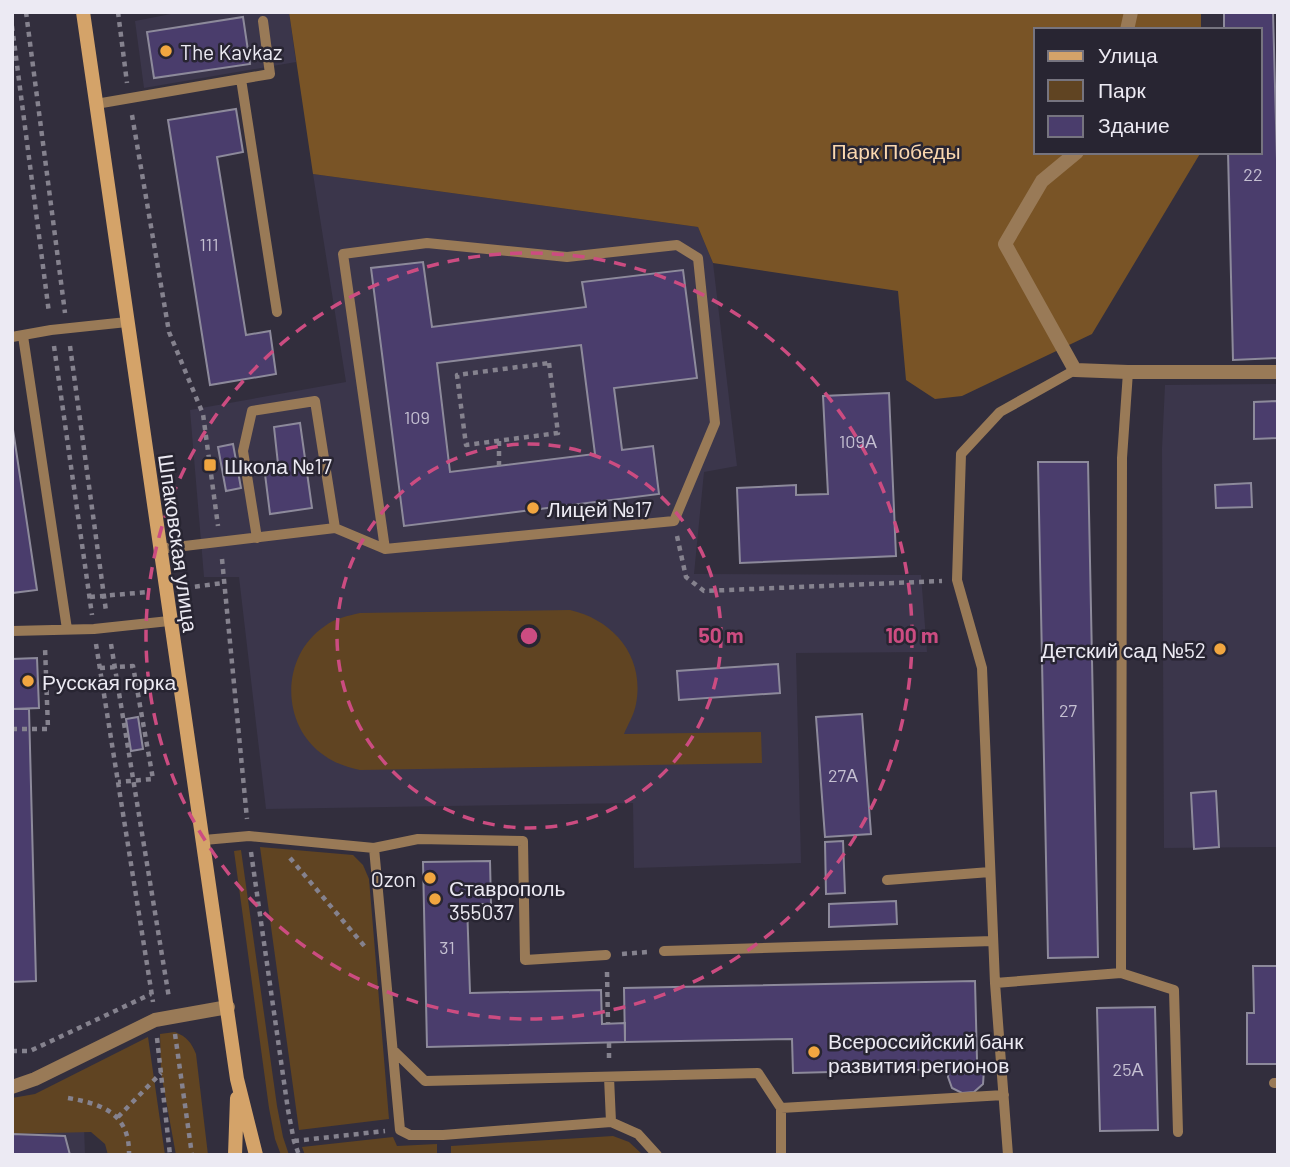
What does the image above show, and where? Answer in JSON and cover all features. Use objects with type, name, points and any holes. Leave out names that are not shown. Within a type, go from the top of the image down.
[{"type":"main road","name":"Шпаковская улица","points":[[83,12],[237,1079],[256,1155]]},
{"type":"main road","name":"Шпаковская улица","points":[[235,1155],[237,1079]]},
{"type":"street","points":[[1075,154],[1042,181],[1005,244],[1075,370],[1278,372]]},
{"type":"street","points":[[12,1087],[35,1079],[155,1020],[228,1007]]},
{"type":"lane","points":[[96,104],[270,74],[263,21]]},
{"type":"lane","points":[[241,79],[277,312]]},
{"type":"lane","points":[[159,549],[335,528],[385,550],[674,521],[715,423],[698,258],[677,245],[566,257],[427,243],[343,254],[385,550]]},
{"type":"lane","points":[[67,629],[18,337],[51,330],[127,322]]},
{"type":"lane","points":[[1008,1155],[995,983],[982,668],[957,580],[961,454],[1000,412],[1075,370]]},
{"type":"lane","points":[[1121,973],[1122,458],[1128,372]]},
{"type":"lane","points":[[257,538],[243,451],[252,411],[315,401],[335,528]]},
{"type":"lane","points":[[12,631],[94,629],[169,621]]},
{"type":"lane","points":[[204,840],[249,836],[374,848],[418,839],[523,841],[525,960],[606,955]]},
{"type":"lane","points":[[374,848],[400,1130],[410,1135],[443,1135],[611,1122],[638,1134],[657,1155]]},
{"type":"lane","points":[[887,880],[990,872]]},
{"type":"lane","points":[[664,951],[993,941]]},
{"type":"lane","points":[[995,983],[1121,973],[1174,990],[1178,1132]]},
{"type":"lane","points":[[393,1050],[425,1081],[758,1073],[781,1108],[781,1155]]},
{"type":"lane","points":[[609,1077],[611,1122]]},
{"type":"lane","points":[[781,1108],[1004,1095]]},
{"type":"path","points":[[26,12],[107,613]]},
{"type":"path","points":[[118,12],[169,332],[203,414],[220,543],[251,853],[293,1142],[299,1155]]},
{"type":"path","points":[[12,26],[51,330],[94,629],[155,1020],[170,1155]]},
{"type":"path","points":[[549,363],[558,433],[499,441],[466,445],[457,375],[549,363]]},
{"type":"path","points":[[499,441],[499,466]]},
{"type":"path","points":[[674,521],[686,577],[704,592],[957,580]]},
{"type":"path","points":[[12,729],[48,729],[45,630]]},
{"type":"path","points":[[111,640],[173,1017],[192,1155]]},
{"type":"path","points":[[100,668],[133,666],[153,779],[118,782]]},
{"type":"path","points":[[282,849],[387,972]]},
{"type":"path","points":[[251,853],[262,851]]},
{"type":"path","points":[[608,1024],[606,955],[664,951]]},
{"type":"path","points":[[12,1051],[30,1051],[151,994]]},
{"type":"path","points":[[118,1117],[161,1073]]},
{"type":"path","points":[[68,1098],[94,1103],[118,1117],[129,1140],[129,1155]]},
{"type":"path","points":[[293,1142],[400,1130]]},
{"type":"shaded area","points":[[181,12],[289,12],[296,62],[144,88],[135,21]]},
{"type":"shaded area","name":"Лицей №17","points":[[313,174],[698,227],[713,263],[737,466],[704,472],[694,574],[921,575],[927,652],[796,653],[801,863],[634,868],[633,803],[266,809],[239,577],[204,577],[190,410],[346,382]]},
{"type":"shaded area","name":"Детский сад №52","points":[[1278,384],[1278,847],[1164,848],[1162,449],[1165,385]]},
{"type":"shaded area","points":[[84,1126],[85,1155],[12,1155],[12,1128]]},
{"type":"green space","name":"Парк Победы","points":[[289,12],[1201,12],[1201,28],[1034,28],[1034,154],[1200,154],[1092,334],[962,396],[935,399],[906,380],[898,291],[713,263],[698,227],[313,174]]},
{"type":"green space","points":[[570,610],[600,622],[613,632],[631,656],[638,687],[635,708],[624,734],[761,732],[762,763],[360,770],[325,756],[310,743],[293,710],[293,672],[300,655],[310,639],[333,621],[360,613]]},
{"type":"green space","points":[[260,847],[353,855],[363,865],[369,879],[389,1119],[299,1130]]},
{"type":"green space","points":[[241,850],[277,1106],[289,1155],[281,1155],[269,1108],[234,851]]},
{"type":"green space","points":[[175,1032],[188,1040],[196,1054],[208,1155],[176,1155],[161,1073],[160,1034]]},
{"type":"green space","points":[[148,1037],[165,1155],[108,1155],[105,1144],[91,1132],[12,1134],[12,1098],[35,1094]]},
{"type":"green space","points":[[613,1136],[629,1142],[643,1155],[451,1155],[451,1146]]},
{"type":"green space","points":[[393,1137],[397,1146],[437,1144],[437,1155],[305,1155],[302,1147]]},
{"type":"building","points":[[1224,12],[1273,12],[1278,197],[1278,358],[1233,360],[1228,154],[1262,154],[1262,28],[1224,28]]},
{"type":"building","points":[[243,17],[250,64],[154,78],[147,32]]},
{"type":"building","points":[[236,109],[243,152],[217,157],[246,335],[270,331],[276,374],[210,385],[168,120]]},
{"type":"building","points":[[423,262],[432,327],[586,307],[582,282],[683,270],[697,378],[614,388],[622,450],[653,446],[659,494],[404,526],[371,268]],"holes":[[[581,345],[595,454],[450,472],[437,363]]]},
{"type":"building","points":[[889,393],[896,556],[740,563],[737,488],[796,485],[796,495],[828,494],[823,396]]},
{"type":"building","points":[[1278,401],[1278,438],[1254,439],[1254,402]]},
{"type":"building","points":[[12,423],[37,590],[12,593]]},
{"type":"building","points":[[300,423],[312,508],[270,514],[264,466],[278,464],[274,427]]},
{"type":"building","points":[[233,444],[241,488],[226,491],[218,447]]},
{"type":"building","points":[[1038,462],[1088,462],[1098,957],[1048,958]]},
{"type":"building","points":[[1251,483],[1252,507],[1216,508],[1215,485]]},
{"type":"building","points":[[37,658],[39,708],[12,709],[12,659]]},
{"type":"building","points":[[778,664],[780,693],[679,700],[677,671]]},
{"type":"building","points":[[12,709],[29,709],[36,981],[12,982]]},
{"type":"building","points":[[862,714],[871,834],[825,837],[816,717]]},
{"type":"building","points":[[138,717],[143,749],[131,751],[126,719]]},
{"type":"building","points":[[1216,791],[1219,847],[1194,849],[1191,793]]},
{"type":"building","points":[[843,841],[845,893],[826,894],[825,842]]},
{"type":"building","points":[[490,861],[491,904],[467,904],[470,993],[601,990],[602,1024],[625,1023],[625,1042],[427,1047],[423,862]]},
{"type":"building","points":[[896,901],[897,924],[829,927],[829,904]]},
{"type":"building","points":[[1253,966],[1278,966],[1278,1064],[1247,1064],[1247,1013],[1254,1013]]},
{"type":"building","points":[[975,981],[977,1060],[984,1070],[983,1084],[974,1092],[962,1093],[952,1088],[948,1077],[949,1069],[793,1073],[792,1039],[625,1042],[624,988]]},
{"type":"building","points":[[1155,1007],[1158,1130],[1100,1131],[1097,1008]]},
{"type":"building","points":[[12,1134],[65,1136],[70,1155],[12,1155]]},
{"type":"place","name":"The Kavkaz","points":[[166,51]]},
{"type":"place","name":"Школа №17","points":[[210,465]]},
{"type":"place","name":"Лицей №17","points":[[533,508]]},
{"type":"place","name":"Детский сад №52","points":[[1220,649]]},
{"type":"place","name":"Русская горка","points":[[28,681]]},
{"type":"place","name":"Ozon","points":[[430,878]]},
{"type":"place","name":"Ставрополь 355037","points":[[435,899]]},
{"type":"place","name":"Всероссийский банк развития регионов","points":[[814,1052]]}]
